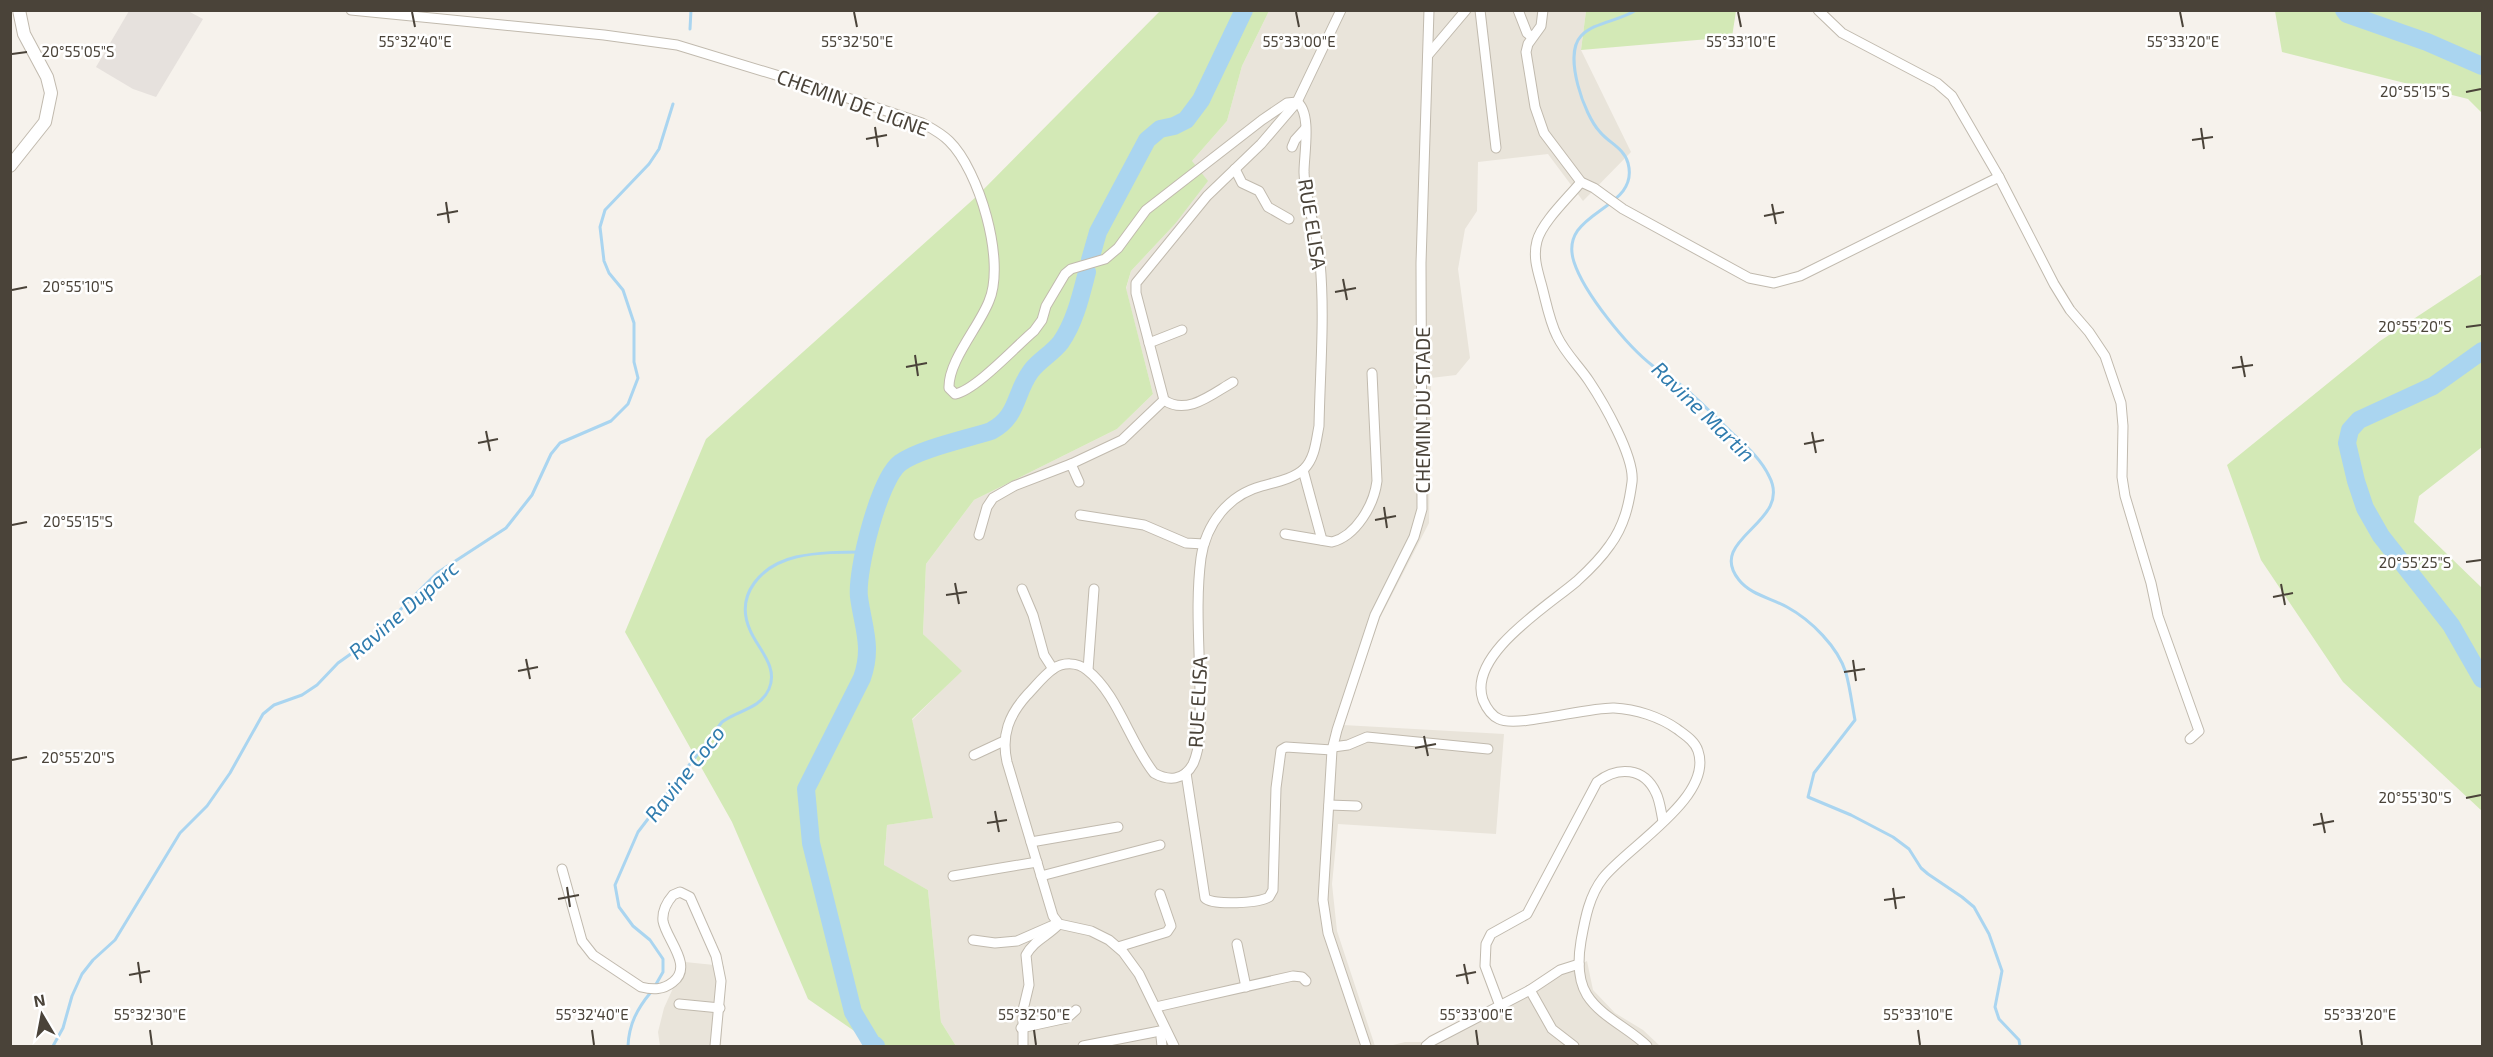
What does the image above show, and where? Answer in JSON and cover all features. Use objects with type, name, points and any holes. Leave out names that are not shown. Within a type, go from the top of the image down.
[{"type":"street","points":[[10,166],[45,122],[51,93],[47,77],[24,34],[19,10]]},
{"type":"street","name":"CHEMIN DE LIGNE","points":[[351,10],[604,35],[677,45],[823,89],[922,123],[949,141],[966,164],[993,238],[995,270],[990,298],[951,374],[949,388],[955,394],[962,393],[974,384],[1034,331],[1065,274],[1071,269],[1105,259],[1118,248],[1146,210],[1262,120],[1287,103],[1297,102]]},
{"type":"street","points":[[1164,400],[1136,293],[1136,284],[1207,196],[1261,144],[1297,102],[1341,10]]},
{"type":"street","name":"CHEMIN DU STADE","points":[[1366,1047],[1328,933],[1323,900],[1332,749],[1375,615],[1414,537],[1422,509],[1421,264],[1429,10]]},
{"type":"street","points":[[1428,55],[1466,10]]},
{"type":"street","points":[[1480,10],[1496,148]]},
{"type":"street","points":[[1518,10],[1527,33],[1532,37]]},
{"type":"street","points":[[1543,10],[1541,26],[1527,44],[1526,52],[1534,107],[1544,133],[1581,182],[1594,188],[1623,209],[1749,278],[1774,283],[1800,276],[1999,177]]},
{"type":"street","points":[[1818,10],[1842,33],[1937,83],[1952,96],[1999,177],[2054,284],[2070,310],[2105,356],[2121,403],[2122,477],[2125,496],[2151,583],[2158,616],[2199,731],[2190,740]]},
{"type":"street","name":"RUE ELISA","points":[[1088,670],[1106,692],[1154,773],[1164,778],[1176,779],[1186,773],[1193,764],[1200,730],[1199,579],[1204,543],[1216,518],[1226,505],[1239,495],[1296,475],[1308,464],[1316,446],[1322,293],[1319,252],[1304,173],[1304,111],[1297,102]]},
{"type":"street","points":[[1292,147],[1305,129]]},
{"type":"street","points":[[1235,169],[1242,183],[1259,191],[1268,207],[1289,219]]},
{"type":"street","points":[[1581,182],[1541,231],[1536,246],[1535,262],[1557,336],[1606,409],[1628,458],[1632,476],[1626,514],[1611,544],[1579,579],[1508,638],[1485,668],[1481,685],[1483,700],[1490,712],[1499,720],[1511,722],[1581,710],[1616,708],[1647,714],[1670,724],[1687,736],[1696,746],[1701,766],[1692,789],[1663,821],[1614,865],[1600,881],[1587,909],[1579,964],[1580,980],[1588,996],[1647,1047]]},
{"type":"street","points":[[1149,343],[1182,330]]},
{"type":"street","points":[[1285,534],[1322,540],[1339,540],[1356,526],[1377,487],[1372,373]]},
{"type":"street","points":[[1164,400],[1181,407],[1194,404],[1233,382]]},
{"type":"street","points":[[979,535],[987,507],[993,498],[1014,486],[1071,464],[1122,440],[1164,400]]},
{"type":"street","points":[[1318,426],[1328,419]]},
{"type":"street","points":[[1071,464],[1079,482]]},
{"type":"street","points":[[1303,470],[1322,540]]},
{"type":"street","points":[[1080,514],[1144,525],[1186,543],[1204,543]]},
{"type":"street","points":[[1022,589],[1034,615],[1044,655],[1053,669]]},
{"type":"street","points":[[1059,924],[1048,905],[1007,762],[1004,741],[1006,727],[1013,713],[1053,669],[1071,664],[1080,665],[1088,670],[1094,589]]},
{"type":"street","points":[[1186,773],[1205,898],[1213,903],[1261,901],[1269,897],[1273,890],[1276,788],[1281,750],[1286,747],[1332,749],[1367,737],[1488,749]]},
{"type":"street","points":[[974,755],[1004,741]]},
{"type":"street","points":[[1500,1006],[1485,966],[1486,944],[1491,934],[1527,914],[1597,782],[1616,771],[1627,770],[1638,773],[1651,783],[1663,821]]},
{"type":"street","points":[[1329,806],[1357,806]]},
{"type":"street","points":[[1031,842],[1118,827]]},
{"type":"street","points":[[1041,876],[1160,845]]},
{"type":"street","points":[[953,876],[1037,862]]},
{"type":"street","points":[[562,869],[578,932],[587,949],[641,987],[655,989],[676,980],[679,974],[678,952],[666,929],[663,916],[673,895],[680,892],[690,897],[716,956],[721,981],[715,1047]]},
{"type":"street","points":[[1118,947],[1167,932],[1171,926],[1161,894]]},
{"type":"street","points":[[1023,1047],[1021,1028],[1029,985],[1026,955],[1037,940],[1059,924]]},
{"type":"street","points":[[974,940],[995,943],[1017,941],[1059,924],[1091,931],[1109,939],[1139,974],[1174,1047]]},
{"type":"street","points":[[1237,944],[1246,987]]},
{"type":"street","points":[[1426,1047],[1432,1041],[1530,990],[1560,970],[1579,964]]},
{"type":"street","points":[[1156,1007],[1293,976],[1302,977],[1306,981]]},
{"type":"street","points":[[1530,990],[1552,1029],[1574,1047]]},
{"type":"street","points":[[679,1004],[720,1008]]},
{"type":"street","points":[[1021,1028],[1067,1018],[1076,1010]]},
{"type":"street","points":[[1083,1047],[1165,1030]]},
{"type":"street","points":[[1162,1047],[1161,1037],[1165,1030]]},
{"type":"shaded area","points":[[129,11],[188,11],[203,19],[156,97],[133,89],[96,67]]},
{"type":"shaded area","points":[[1269,11],[1586,11],[1581,50],[1631,152],[1583,201],[1548,154],[1478,162],[1477,211],[1465,229],[1458,269],[1470,358],[1456,375],[1431,378],[1429,523],[1380,618],[1343,725],[1504,734],[1496,834],[1338,824],[1332,884],[1337,931],[1375,1046],[956,1046],[941,1022],[928,890],[884,866],[887,825],[932,818],[912,720],[961,671],[923,634],[926,564],[974,500],[1117,429],[1153,394],[1126,289],[1131,271],[1175,224],[1192,161],[1227,121],[1242,66]]},
{"type":"shaded area","points":[[1587,961],[1593,990],[1615,1013],[1643,1030],[1660,1046],[1389,1046],[1405,1042],[1422,1042]]},
{"type":"shaded area","points":[[685,962],[724,966],[721,1046],[660,1046],[658,1032],[664,1008]]},
{"type":"green space","points":[[1586,10],[1736,11],[1732,37],[1581,50]]},
{"type":"green space","points":[[1160,11],[1269,11],[1242,66],[1227,121],[1192,161],[1208,181],[1175,224],[1131,271],[1126,288],[1153,394],[1117,429],[974,500],[926,564],[923,634],[962,671],[912,719],[933,818],[887,825],[884,865],[928,890],[941,1022],[956,1046],[876,1046],[808,999],[732,822],[625,632],[706,439],[977,196]]},
{"type":"green space","points":[[2275,11],[2482,11],[2482,113],[2468,99],[2282,52]]},
{"type":"green space","points":[[2482,274],[2482,447],[2419,496],[2414,522],[2482,588],[2482,811],[2343,682],[2261,560],[2227,465],[2380,341]]},
{"type":"waterway","name":"Ravine Duparc","points":[[690,29],[691,10]]},
{"type":"waterway","points":[[1090,260],[1098,232],[1147,140],[1160,129],[1186,120],[1201,100],[1244,10]]},
{"type":"waterway","name":"Ravine Martin","points":[[1636,10],[1586,31],[1576,45],[1575,70],[1582,99],[1594,124],[1626,158],[1629,179],[1623,191],[1577,231],[1572,245],[1574,262],[1587,289],[1607,318],[1631,346],[1653,366],[1671,377],[1696,398],[1748,448],[1766,470],[1773,492],[1770,506],[1740,541],[1733,553],[1732,565],[1744,585],[1755,593],[1796,613],[1830,644],[1846,673],[1855,720],[1814,773],[1808,797],[1851,815],[1893,837],[1909,849],[1921,868],[1974,907],[1989,934],[2002,971],[1995,1007],[1999,1019],[2019,1040],[2020,1046]]},
{"type":"waterway","points":[[2344,10],[2347,14],[2427,42],[2482,66]]},
{"type":"waterway","name":"Ravine Duparc","points":[[53,1046],[63,1028],[72,996],[82,974],[93,960],[115,940],[180,833],[207,806],[230,773],[263,714],[274,705],[302,695],[317,685],[338,663],[369,641],[437,573],[506,528],[532,495],[551,454],[560,443],[611,421],[628,404],[638,378],[634,362],[634,323],[623,290],[609,273],[604,261],[600,227],[605,210],[649,164],[659,149],[673,104]]},
{"type":"waterway","points":[[876,1046],[871,1042],[853,1012],[811,843],[806,789],[862,678],[865,667],[867,647],[859,584],[870,526],[884,487],[900,463],[931,449],[991,431],[1007,419],[1031,371],[1058,346],[1066,334],[1077,308],[1087,272]]},
{"type":"waterway","points":[[2482,351],[2433,386],[2359,420],[2350,430],[2347,443],[2365,508],[2381,536],[2451,625],[2482,679]]},
{"type":"waterway","name":"Ravine Coco","points":[[655,986],[663,972],[663,959],[650,940],[633,926],[619,907],[615,885],[638,832],[722,722],[760,701],[769,689],[771,681],[769,665],[753,637],[746,617],[749,593],[762,574],[784,561],[813,554],[865,552]]},
{"type":"waterway","name":"Ravine Coco","points":[[628,1046],[635,1017],[651,992]]}]
